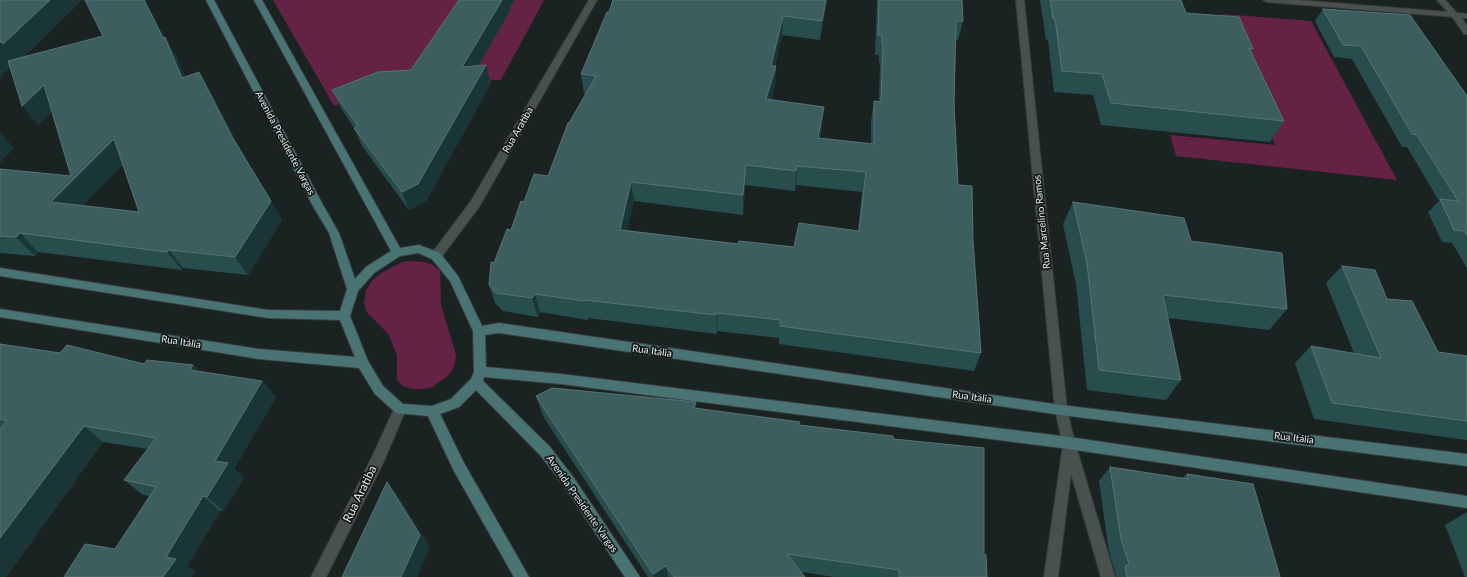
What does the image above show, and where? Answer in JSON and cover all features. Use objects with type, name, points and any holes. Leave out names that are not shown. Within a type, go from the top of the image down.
[{"type":"main road","name":"Avenida Presidente Vargas","points":[[210,0],[318,206],[334,233],[353,289]]},
{"type":"main road","points":[[258,0],[397,252]]},
{"type":"main road","points":[[420,249],[436,256],[454,279],[479,331],[478,377],[455,403],[432,411],[400,409],[379,390],[363,363],[344,316],[353,289],[370,270],[397,252],[420,249]]},
{"type":"main road","points":[[0,272],[268,314],[344,316]]},
{"type":"main road","name":"Rua Itália","points":[[0,313],[260,354],[363,363]]},
{"type":"main road","name":"Rua Itália","points":[[479,331],[499,328],[1061,410],[1467,460]]},
{"type":"main road","name":"Avenida Presidente Vargas","points":[[478,377],[545,451],[569,482],[633,577]]},
{"type":"main road","points":[[478,377],[561,380],[1069,443],[1467,502]]},
{"type":"main road","points":[[432,411],[459,467],[522,577]]},
{"type":"street","name":"Rua Aratiba","points":[[436,256],[474,204],[593,0]]},
{"type":"street","name":"Rua Marcelino Ramos","points":[[1020,0],[1061,410],[1069,443],[1108,577]]},
{"type":"street","points":[[1267,0],[1467,16]]},
{"type":"street","points":[[1441,0],[1455,15],[1467,32]]},
{"type":"street","name":"Rua Aratiba","points":[[318,577],[378,459],[400,409]]},
{"type":"street","name":"Rua Marcelino Ramos","points":[[1051,577],[1069,443]]},
{"type":"shaded area","points":[[273,0],[544,0],[501,80],[398,79],[334,106]]},
{"type":"shaded area","points":[[1222,14],[1311,21],[1397,180],[1176,156],[1170,135],[1275,145]]},
{"type":"shaded area","points":[[413,261],[433,265],[440,271],[441,305],[456,355],[454,367],[449,375],[432,387],[422,389],[412,389],[403,386],[397,380],[397,356],[389,335],[366,311],[364,302],[366,291],[371,282],[381,273],[402,262]]},
{"type":"building","points":[[0,0],[50,0],[3,44],[2,41],[0,43]]},
{"type":"building","points":[[85,0],[144,0],[163,38],[165,37],[182,78],[199,72],[232,137],[271,201],[235,257],[169,250],[167,252],[20,233],[16,237],[0,236],[0,169],[71,176],[44,85],[22,106],[8,61],[103,36]],"holes":[[[114,139],[139,212],[51,202]]]},
{"type":"building","points":[[459,0],[502,0],[462,67],[486,65],[418,184],[402,192],[354,128],[358,126],[332,90],[378,72],[411,70]]},
{"type":"building","points":[[613,0],[826,0],[822,21],[783,16],[771,66],[776,66],[766,99],[824,107],[818,138],[874,144],[874,101],[881,102],[883,44],[882,36],[878,35],[879,0],[962,0],[963,21],[956,21],[954,103],[958,185],[972,186],[973,240],[981,353],[780,326],[781,320],[717,313],[716,315],[584,301],[535,294],[532,298],[496,293],[489,285],[491,262],[494,263],[507,229],[511,230],[521,201],[524,202],[534,174],[548,176],[568,123],[596,76],[581,74],[607,12],[609,12]],"holes":[[[746,165],[796,171],[797,166],[866,172],[859,231],[799,223],[794,247],[739,241],[738,244],[620,230],[631,182],[743,195]]]},
{"type":"building","points":[[1050,0],[1181,0],[1186,13],[1239,17],[1253,49],[1249,48],[1284,121],[1111,103],[1102,74],[1062,71],[1055,19],[1053,19]]},
{"type":"building","points":[[1323,9],[1410,15],[1467,96],[1467,235],[1464,231],[1454,230],[1440,199],[1458,201],[1417,135],[1412,134],[1361,46],[1343,45]]},
{"type":"building","points":[[1073,202],[1184,218],[1191,241],[1282,253],[1287,309],[1163,295],[1181,380],[1099,370],[1087,263]]},
{"type":"building","points":[[1342,266],[1375,270],[1387,299],[1412,301],[1438,352],[1467,356],[1467,421],[1332,403],[1311,346],[1381,358]]},
{"type":"building","points":[[0,344],[60,353],[67,345],[144,364],[147,360],[193,365],[190,370],[262,381],[215,461],[228,463],[207,497],[203,496],[166,557],[176,559],[163,577],[64,577],[85,544],[115,549],[156,487],[124,480],[156,438],[84,426],[0,538],[0,429],[7,421],[0,419]]},
{"type":"building","points":[[552,388],[696,402],[694,408],[800,422],[799,425],[893,436],[893,439],[984,448],[984,554],[986,555],[987,577],[899,577],[899,570],[787,554],[805,577],[674,577],[666,566],[653,574],[536,396]]},
{"type":"building","points":[[1110,467],[1188,479],[1187,474],[1253,484],[1280,577],[1127,577],[1125,566],[1129,564],[1121,539]]},
{"type":"building","points":[[387,482],[420,535],[401,577],[342,577]]}]
